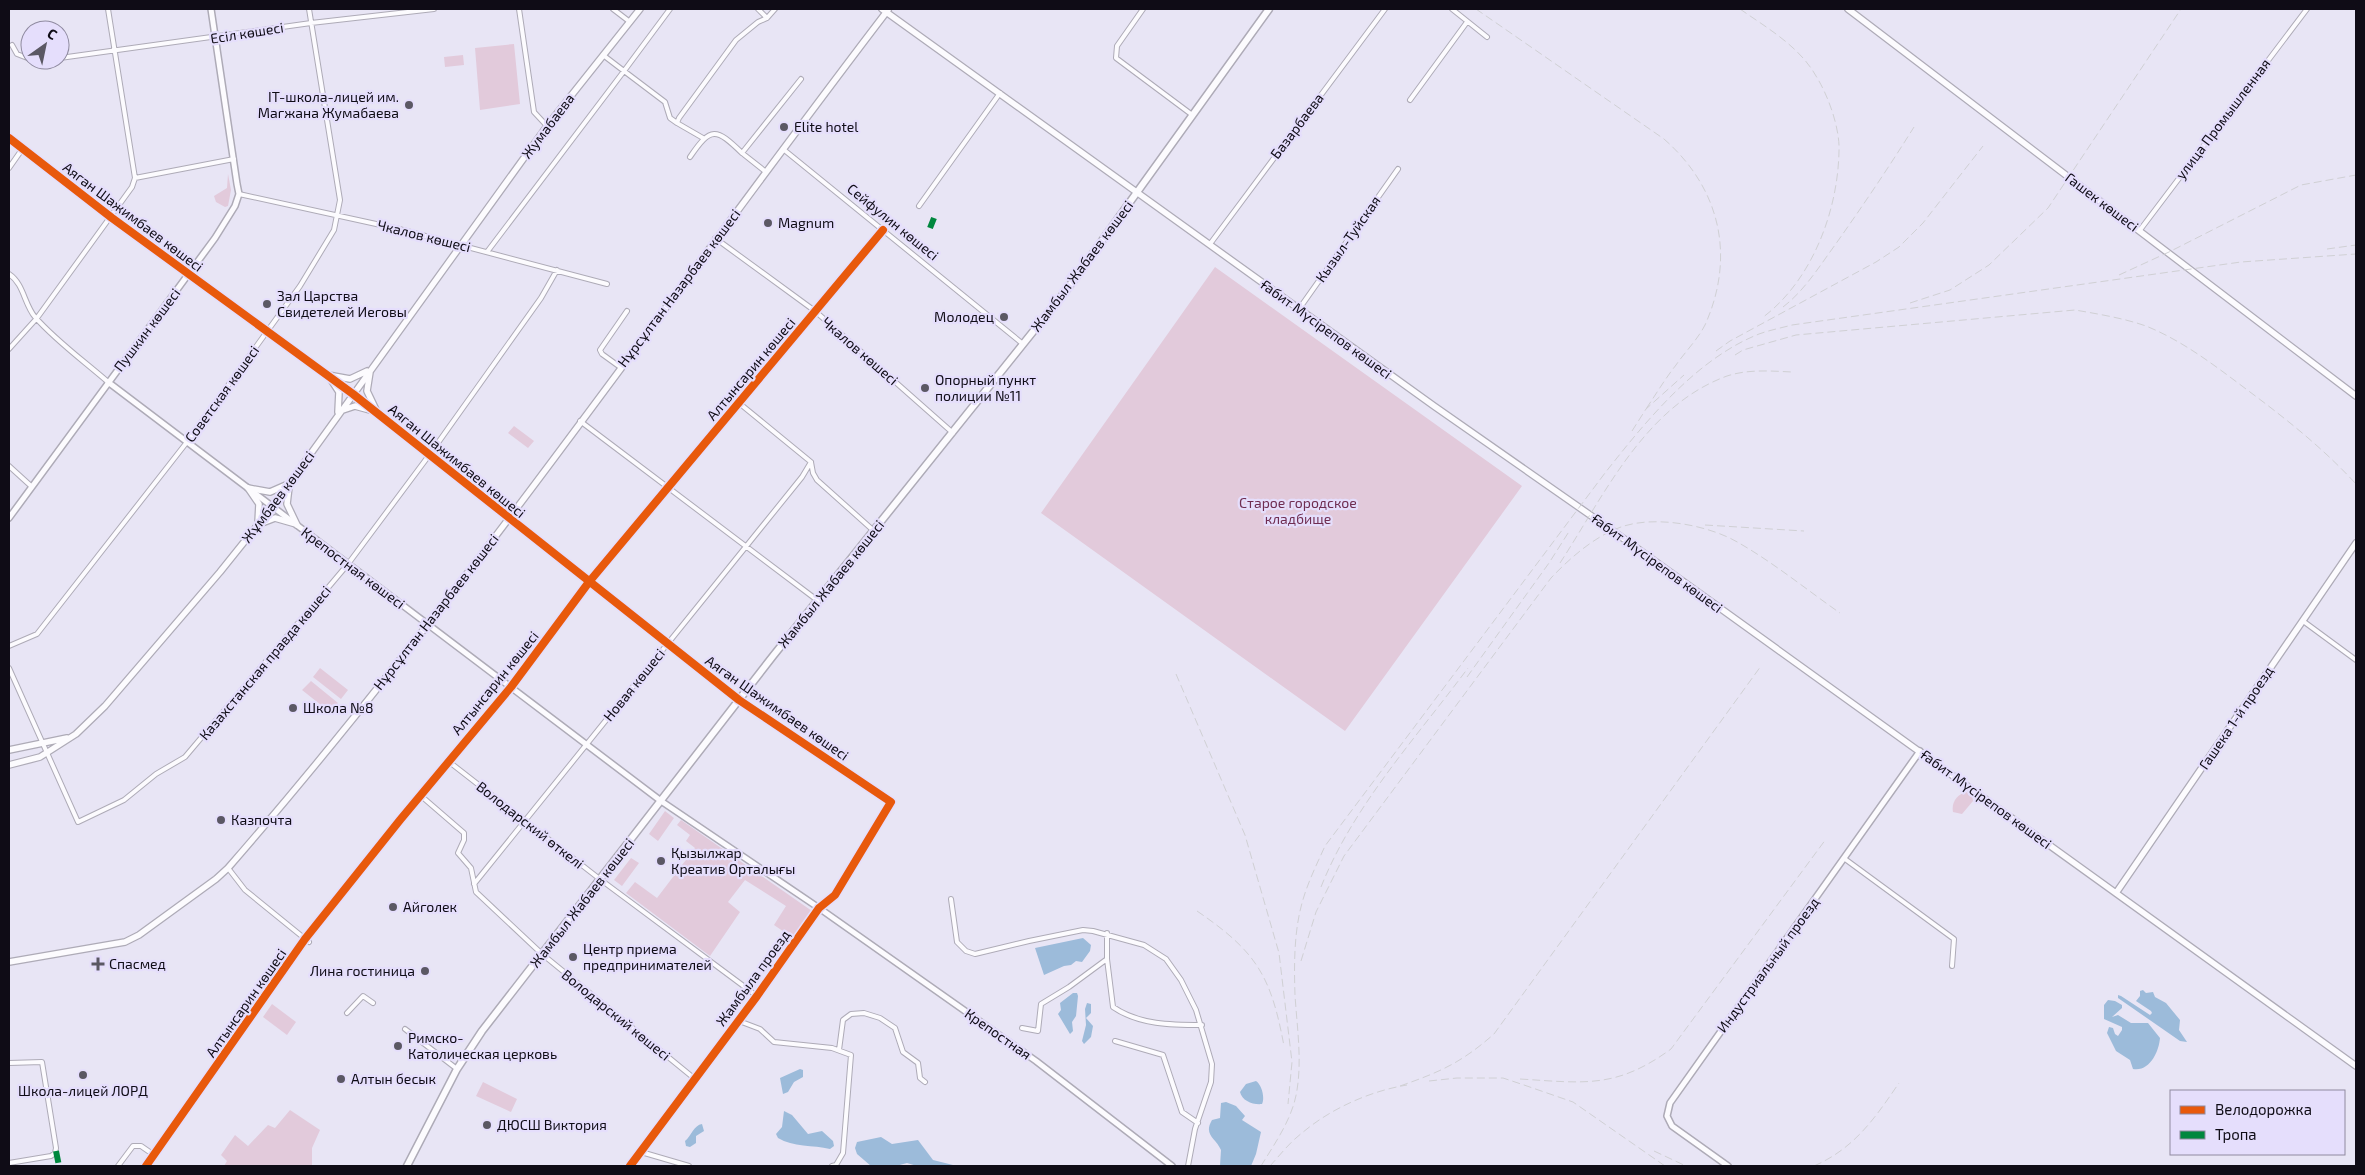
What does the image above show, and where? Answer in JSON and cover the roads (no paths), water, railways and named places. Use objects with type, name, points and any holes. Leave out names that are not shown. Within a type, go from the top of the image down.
[{"type":"main road","name":"Жумабаева","points":[[461,245],[547,126],[640,9]]},
{"type":"main road","name":"Жамбыл Жабаев көшесі","points":[[407,1166],[457,1069],[482,1031],[817,600],[1024,344],[1094,252],[1191,114],[1269,9]]},
{"type":"main road","name":"Гашек көшесі","points":[[1848,9],[2356,396]]},
{"type":"main road","name":"Ғабит Мүсірепов көшесі","points":[[886,10],[1136,192],[1920,751],[2356,1066]]},
{"type":"main road","name":"Нұрсұлтан Назарбаев көшесі","points":[[9,962],[129,940],[208,885],[228,868],[329,749],[428,624],[886,10]]},
{"type":"main road","name":"Жұмбаев көшесі","points":[[9,765],[27,762],[46,753],[76,734],[104,706],[273,506],[461,245]]},
{"type":"main road","points":[[328,375],[353,379],[371,369]]},
{"type":"main road","points":[[371,369],[367,391],[377,412]]},
{"type":"main road","points":[[328,375],[340,395],[337,416]]},
{"type":"main road","points":[[337,416],[345,409],[353,406],[377,412]]},
{"type":"main road","points":[[248,488],[272,492],[291,482]]},
{"type":"main road","points":[[291,482],[287,504],[297,524]]},
{"type":"main road","points":[[248,488],[260,508],[256,527]]},
{"type":"main road","points":[[256,527],[273,518],[297,524]]},
{"type":"main road","name":"Гашека 1-й проезд","points":[[2116,893],[2356,543]]},
{"type":"main road","name":"Жұмбаев көшесі","points":[[9,750],[42,744],[76,734]]},
{"type":"street","points":[[9,349],[37,318],[112,218],[132,187],[134,178],[108,9]]},
{"type":"street","points":[[210,9],[239,194]]},
{"type":"street","name":"Советская көшесі","points":[[9,646],[38,634],[187,442],[300,286],[329,240],[338,215],[340,200],[309,9]]},
{"type":"street","name":"Есіл көшесі","points":[[70,57],[215,38],[311,23],[434,9]]},
{"type":"street","points":[[519,9],[534,112],[547,126]]},
{"type":"street","points":[[613,9],[630,22]]},
{"type":"street","points":[[487,252],[670,9]]},
{"type":"street","points":[[758,9],[767,18]]},
{"type":"street","points":[[677,123],[736,40],[758,22],[767,18],[775,9]]},
{"type":"street","points":[[1143,9],[1117,46],[1116,58],[1191,114]]},
{"type":"street","name":"Базарбаева","points":[[1210,244],[1385,9]]},
{"type":"street","points":[[1452,9],[1487,37]]},
{"type":"street","name":"улица Промышленная","points":[[2140,230],[2307,9]]},
{"type":"street","points":[[1410,100],[1467,22]]},
{"type":"street","points":[[12,45],[17,54],[20,55]]},
{"type":"street","points":[[603,55],[665,102],[670,118],[703,138]]},
{"type":"street","points":[[742,153],[801,79]]},
{"type":"street","points":[[919,206],[1000,93]]},
{"type":"street","points":[[690,156],[703,138],[714,134],[723,136],[766,172]]},
{"type":"street","name":"Аяган Шажимбаев көшесі","points":[[9,138],[188,275],[268,330],[377,412],[739,700],[891,802]]},
{"type":"street","points":[[9,168],[23,148]]},
{"type":"street","name":"Сейфулин көшесі","points":[[783,149],[1024,344]]},
{"type":"street","points":[[134,178],[234,159]]},
{"type":"street","name":"Кызыл-Туйская","points":[[1299,309],[1398,169]]},
{"type":"street","name":"Чкалов көшесі","points":[[239,194],[338,215],[461,245],[607,284]]},
{"type":"street","name":"Пушкин көшесі","points":[[9,518],[188,275],[232,212],[239,194]]},
{"type":"street","name":"Алтынсарин көшесі","points":[[146,1166],[307,940],[420,795],[511,687],[589,582],[883,230]]},
{"type":"street","name":"Чкалов көшесі","points":[[715,238],[815,311],[953,433]]},
{"type":"street","name":"Казахстанская правда көшесі","points":[[46,753],[78,822],[124,800],[156,774],[189,753],[348,564],[430,454],[541,298],[557,270]]},
{"type":"street","name":"Крепостная көшесі","points":[[9,274],[17,281],[27,304],[37,318],[108,382],[662,801],[819,908]]},
{"type":"street","points":[[620,367],[602,354],[600,350],[627,311]]},
{"type":"street","points":[[739,403],[811,462],[813,473],[817,480],[874,531]]},
{"type":"street","points":[[580,422],[817,600]]},
{"type":"street","name":"Новая көшесі","points":[[474,884],[802,477],[811,462]]},
{"type":"street","points":[[9,466],[31,486]]},
{"type":"street","points":[[2303,621],[2356,660]]},
{"type":"street","points":[[9,668],[46,753]]},
{"type":"street","name":"Индустриальный проезд","points":[[1728,1166],[1672,1126],[1667,1116],[1668,1107],[1920,751]]},
{"type":"street","name":"Володарский өткелі","points":[[448,761],[600,880],[757,996]]},
{"type":"street","name":"Володарский көшесі","points":[[420,795],[464,833],[464,840],[458,853],[471,868],[476,892],[542,954],[695,1079]]},
{"type":"street","name":"Жамбыла проезд","points":[[630,1166],[739,1021],[819,908],[841,888],[891,802]]},
{"type":"street","points":[[1845,859],[1954,940],[1952,966]]},
{"type":"street","points":[[228,868],[245,890],[307,940]]},
{"type":"street","points":[[951,899],[957,942],[970,953],[980,954],[1029,940],[1083,930],[1107,933],[1144,945],[1166,959],[1188,992],[1202,1025],[1212,1064],[1211,1082],[1198,1122],[1188,1166]]},
{"type":"street","name":"Крепостная","points":[[819,908],[1036,1061],[1172,1166]]},
{"type":"street","points":[[1107,933],[1107,959],[1111,1002],[1115,1009],[1139,1019],[1169,1025],[1202,1025]]},
{"type":"street","points":[[1022,1028],[1038,1031],[1040,1004],[1070,987],[1107,959]]},
{"type":"street","points":[[348,1013],[363,996],[373,1003]]},
{"type":"street","points":[[839,1050],[843,1020],[847,1016],[864,1013],[880,1018],[895,1028],[903,1052],[918,1063],[920,1078],[925,1082]]},
{"type":"street","name":"Жамбыла проезд","points":[[739,1021],[760,1029],[774,1042],[803,1043],[839,1050],[851,1055],[844,1152],[834,1166]]},
{"type":"street","points":[[406,1029],[457,1069]]},
{"type":"street","points":[[1115,1041],[1163,1055],[1182,1112],[1198,1122]]},
{"type":"street","points":[[9,1062],[42,1062],[56,1151],[50,1156],[9,1163]]},
{"type":"street","points":[[118,1166],[132,1146],[141,1146],[154,1155]]},
{"type":"street","points":[[641,1152],[689,1166]]},
{"type":"water","points":[[1083,938],[1091,945],[1090,951],[1082,962],[1076,961],[1071,965],[1044,975],[1035,948]]},
{"type":"water","points":[[2143,990],[2146,993],[2153,992],[2155,997],[2166,1003],[2180,1020],[2179,1030],[2187,1042],[2180,1041],[2118,998],[2118,995],[2121,996],[2150,1015],[2151,1011],[2136,1001],[2140,996],[2140,991]]},
{"type":"water","points":[[1073,993],[1077,993],[1078,996],[1076,1016],[1072,1022],[1073,1031],[1070,1034],[1058,1014],[1061,1010],[1060,1003]]},
{"type":"water","points":[[2108,1000],[2122,1005],[2122,1008],[2112,1017],[2118,1015],[2131,1023],[2148,1023],[2160,1038],[2156,1054],[2149,1064],[2144,1067],[2133,1069],[2130,1060],[2116,1051],[2107,1033],[2109,1027],[2113,1028],[2118,1036],[2122,1027],[2104,1019],[2104,1005]]},
{"type":"water","points":[[1087,1003],[1091,1004],[1091,1013],[1086,1018],[1093,1026],[1091,1037],[1084,1044],[1082,1041],[1086,1025],[1085,1009]]},
{"type":"water","points":[[800,1069],[803,1070],[803,1077],[794,1082],[788,1092],[783,1094],[780,1078]]},
{"type":"water","points":[[1256,1081],[1260,1085],[1262,1092],[1262,1104],[1248,1102],[1240,1092],[1246,1084]]},
{"type":"water","points":[[1226,1102],[1236,1106],[1245,1116],[1242,1120],[1261,1132],[1251,1166],[1220,1166],[1221,1150],[1211,1136],[1209,1129],[1212,1120],[1220,1118],[1221,1103]]},
{"type":"water","points":[[784,1111],[792,1115],[808,1134],[822,1131],[833,1141],[834,1146],[830,1149],[790,1143],[778,1138],[776,1134],[782,1127]]},
{"type":"water","points":[[702,1124],[704,1131],[696,1136],[696,1143],[690,1147],[686,1146],[685,1141],[695,1128]]},
{"type":"water","points":[[881,1137],[892,1144],[918,1140],[933,1160],[957,1166],[917,1166],[907,1163],[896,1166],[871,1166],[857,1154],[855,1148],[857,1142]]},
{"type":"railway","points":[[1476,9],[1664,139],[1683,158],[1698,179],[1710,201],[1717,225],[1720,249],[1720,274],[1714,299],[1702,330],[1646,409]]},
{"type":"railway","points":[[1740,9],[1782,38],[1809,65],[1829,102],[1839,142],[1834,197],[1819,243],[1795,285],[1780,303],[1762,318]]},
{"type":"railway","points":[[1910,303],[1950,290],[1989,265],[2048,208],[2181,9]]},
{"type":"railway","points":[[1783,307],[1798,294],[1817,270],[1865,202],[1914,127]]},
{"type":"railway","points":[[1716,351],[1730,341],[1876,262],[1899,247],[1923,223],[1983,146]]},
{"type":"railway","points":[[2119,275],[2169,252],[2301,185],[2356,175]]},
{"type":"railway","points":[[2327,249],[2356,245]]},
{"type":"railway","points":[[1261,1166],[1288,1120],[1295,1100],[1299,1055],[1295,995],[1297,928],[1301,907],[1311,876],[1325,846],[1605,473],[1655,413],[1693,375],[1736,345],[1759,334],[1792,325],[2241,262],[2356,254]]},
{"type":"railway","points":[[1735,355],[1743,350],[1796,335],[2075,310],[2110,316],[2160,332],[2198,354],[2289,422],[2356,484]]},
{"type":"railway","points":[[1560,563],[1611,481],[1650,430],[1673,408],[1698,390],[1727,376],[1751,371],[1792,372]]},
{"type":"railway","points":[[1632,431],[1646,409],[1684,375]]},
{"type":"railway","points":[[1301,961],[1316,912],[1344,856],[1551,578],[1592,542],[1621,527],[1650,522],[1682,524],[1713,531],[1752,551],[1840,613]]},
{"type":"railway","points":[[1705,525],[1804,531]]},
{"type":"railway","points":[[1467,677],[1549,563],[1570,530]]},
{"type":"railway","points":[[1400,1086],[1450,1066],[1494,1034],[1761,666]]},
{"type":"railway","points":[[1321,887],[1334,857],[1368,801],[1387,773],[1468,668]]},
{"type":"railway","points":[[1176,674],[1245,835],[1279,953],[1292,1062],[1288,1104]]},
{"type":"railway","points":[[1520,1079],[1582,1082],[1616,1077],[1651,1062],[1671,1049],[1826,839]]},
{"type":"railway","points":[[1197,911],[1234,940],[1258,968],[1267,983],[1284,1046]]},
{"type":"railway","points":[[1429,1081],[1457,1078],[1503,1078],[1573,1102],[1665,1166]]},
{"type":"railway","points":[[1814,1166],[1828,1159],[1853,1141],[1872,1120],[1899,1083]]},
{"type":"railway","points":[[1270,1166],[1298,1137],[1325,1116],[1365,1096],[1407,1085]]},
{"type":"railway","points":[[1654,1151],[1686,1166]]},
{"type":"place","name":"IT-школа-лицей им. Магжана Жумабаева","points":[[409,105]]},
{"type":"place","name":"Elite hotel","points":[[784,127]]},
{"type":"place","name":"Magnum","points":[[768,223]]},
{"type":"place","name":"Зал Царства Свидетелей Иеговы","points":[[267,304]]},
{"type":"place","name":"Молодец","points":[[1004,317]]},
{"type":"place","name":"Опорный пункт полиции №11","points":[[925,388]]},
{"type":"place","name":"Школа №8","points":[[293,708]]},
{"type":"place","name":"Казпочта","points":[[221,820]]},
{"type":"place","name":"Қызылжар Креатив Орталығы","points":[[661,861]]},
{"type":"place","name":"Айголек","points":[[393,907]]},
{"type":"place","name":"Центр приема предпринимателей","points":[[573,957]]},
{"type":"place","name":"Спасмед","points":[[98,964]]},
{"type":"place","name":"Лина гостиница","points":[[425,971]]},
{"type":"place","name":"Римско- Католическая церковь","points":[[398,1046]]},
{"type":"place","name":"Школа-лицей ЛОРД","points":[[83,1075]]},
{"type":"place","name":"Алтын бесык","points":[[341,1079]]},
{"type":"place","name":"ДЮСШ Виктория","points":[[487,1125]]},
{"type":"park label","name":"Старое городское кладбище","points":[[1298,512]]}]
